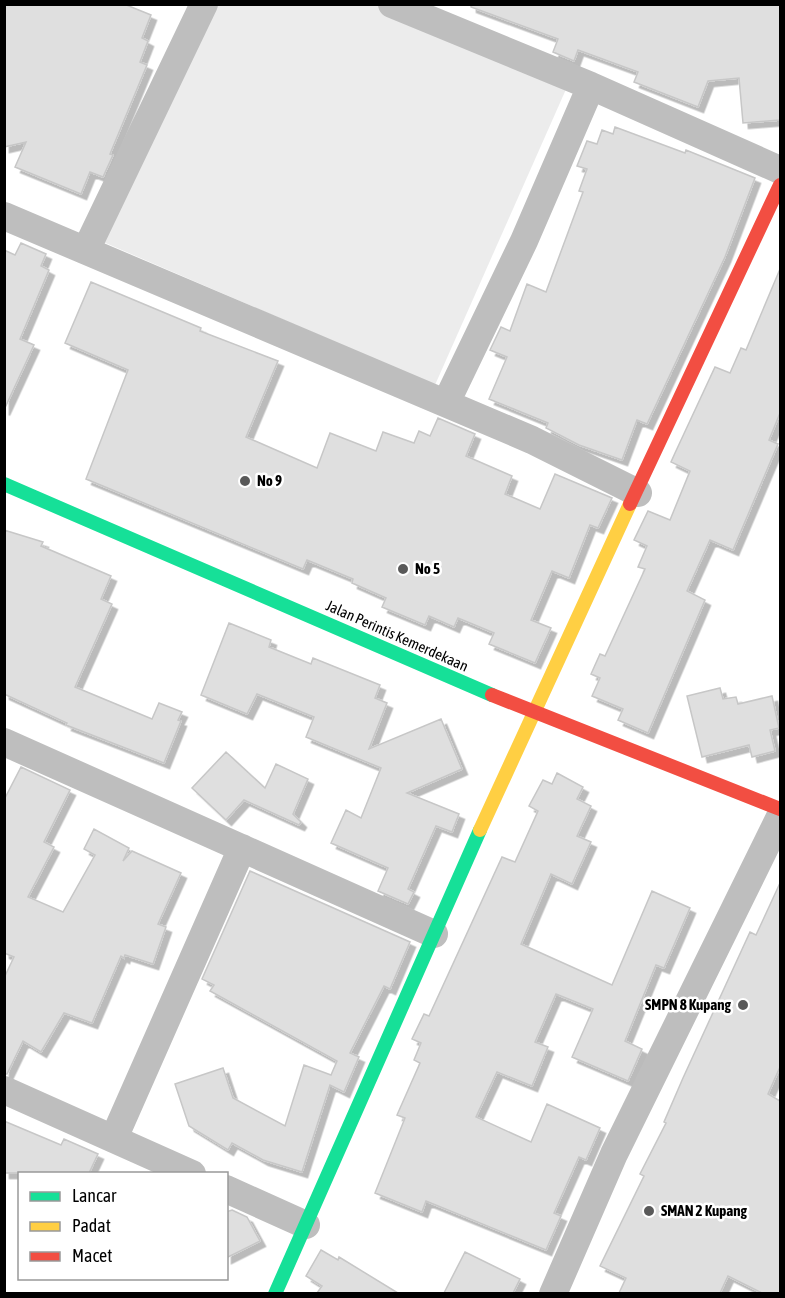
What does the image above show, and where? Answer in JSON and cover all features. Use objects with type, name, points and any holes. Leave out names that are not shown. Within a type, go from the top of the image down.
[{"type":"street","points":[[86,250],[204,4]]},
{"type":"street","points":[[392,4],[591,86],[780,170]]},
{"type":"street","points":[[446,403],[524,241],[591,86]]},
{"type":"street","points":[[275,1293],[532,713],[638,493],[780,185]]},
{"type":"street","points":[[4,216],[532,440],[638,493]]},
{"type":"street","name":"Jalan Perintis Kemerdekaan","points":[[4,484],[532,713],[780,809]]},
{"type":"street","points":[[4,742],[434,934]]},
{"type":"street","points":[[553,1293],[614,1154],[780,817]]},
{"type":"street","points":[[114,1138],[242,848]]},
{"type":"street","points":[[4,1090],[190,1172]]},
{"type":"street","points":[[228,1190],[306,1224]]},
{"type":"shaded area","points":[[195,5],[382,5],[571,78],[435,385],[94,238]]},
{"type":"building","points":[[4,4],[124,4],[151,15],[142,38],[148,41],[140,62],[147,65],[110,154],[113,155],[103,177],[90,172],[81,194],[15,167],[26,142],[4,147]]},
{"type":"building","points":[[471,4],[780,4],[780,120],[743,123],[739,78],[708,81],[698,107],[634,82],[638,72],[578,50],[574,61],[553,52],[558,39],[471,7]]},
{"type":"building","points":[[615,127],[685,153],[686,150],[755,178],[725,257],[647,424],[637,420],[622,460],[579,445],[546,428],[548,423],[489,399],[507,357],[490,350],[501,327],[510,331],[527,284],[546,292],[583,192],[579,191],[587,169],[577,166],[587,141],[597,144],[602,130],[613,134]]},
{"type":"building","points":[[21,243],[46,254],[41,266],[49,270],[20,339],[34,345],[4,410],[4,250],[15,255]]},
{"type":"building","points":[[780,269],[780,413],[769,440],[778,444],[733,550],[710,540],[687,591],[705,600],[648,733],[618,720],[623,709],[592,696],[600,678],[591,674],[600,654],[605,656],[645,569],[638,567],[647,546],[634,540],[648,511],[670,520],[690,471],[671,462],[715,367],[730,373],[741,348],[746,350]]},
{"type":"building","points":[[91,282],[201,328],[200,331],[278,361],[246,437],[317,468],[330,433],[376,451],[383,432],[414,443],[419,431],[430,436],[438,418],[475,434],[466,456],[512,476],[505,494],[540,509],[555,474],[612,498],[598,528],[590,525],[569,578],[552,571],[531,620],[551,628],[535,663],[489,644],[494,633],[458,618],[454,627],[429,616],[425,625],[382,607],[386,598],[352,583],[353,579],[307,560],[303,569],[86,479],[128,370],[65,343]]},
{"type":"building","points":[[4,530],[43,542],[41,546],[111,576],[101,599],[112,604],[75,687],[152,719],[159,703],[182,712],[178,720],[181,721],[164,763],[66,725],[67,723],[4,694]]},
{"type":"building","points":[[229,623],[271,640],[269,647],[311,664],[313,658],[380,685],[375,698],[387,703],[369,749],[441,719],[462,769],[407,793],[459,814],[452,832],[436,826],[408,889],[414,892],[408,904],[378,891],[388,868],[331,843],[346,810],[361,818],[381,768],[306,737],[314,717],[257,694],[247,714],[201,695]]},
{"type":"building","points":[[720,688],[723,699],[736,697],[738,704],[772,696],[779,728],[770,730],[775,751],[752,757],[749,745],[702,757],[687,696]]},
{"type":"building","points":[[226,752],[265,788],[276,764],[308,779],[293,814],[301,822],[299,825],[244,800],[226,820],[192,788]]},
{"type":"building","points":[[21,767],[70,790],[44,842],[54,847],[28,897],[63,912],[95,855],[84,849],[94,829],[129,848],[123,861],[132,851],[181,873],[158,924],[166,927],[153,964],[125,955],[124,958],[121,956],[92,1023],[64,1013],[41,1052],[23,1041],[7,1074],[4,1074],[4,978],[14,957],[4,953],[4,800]]},
{"type":"building","points":[[557,773],[583,787],[577,799],[591,806],[577,836],[591,842],[572,884],[551,874],[521,944],[612,985],[652,891],[690,908],[664,968],[656,965],[625,1041],[642,1049],[628,1081],[572,1057],[593,1009],[556,994],[535,1042],[548,1047],[532,1086],[497,1072],[476,1117],[531,1142],[547,1104],[600,1128],[586,1160],[579,1157],[554,1213],[561,1216],[546,1250],[426,1201],[422,1212],[375,1193],[405,1118],[397,1115],[420,1063],[414,1060],[421,1043],[412,1039],[424,1014],[429,1016],[502,857],[515,862],[538,811],[529,806],[543,780],[552,784]]},
{"type":"building","points":[[250,871],[410,942],[390,989],[384,986],[350,1053],[359,1057],[344,1092],[330,1085],[302,1172],[263,1160],[232,1143],[228,1150],[189,1126],[175,1084],[223,1068],[233,1098],[285,1126],[304,1065],[331,1075],[337,1061],[210,991],[214,985],[202,979]]},
{"type":"building","name":"SMPN 8 Kupang","points":[[780,883],[780,1067],[768,1094],[780,1101],[780,1293],[762,1293],[728,1276],[720,1293],[619,1293],[626,1278],[600,1266],[644,1176],[640,1174],[666,1123],[664,1122],[683,1078],[750,932],[756,935]]},
{"type":"building","points":[[4,1121],[61,1145],[64,1139],[98,1154],[89,1172],[4,1173]]},
{"type":"building","points":[[232,1210],[247,1217],[260,1241],[228,1257],[228,1211]]},
{"type":"building","points":[[321,1250],[338,1260],[339,1257],[398,1293],[317,1293],[322,1286],[306,1276]]},
{"type":"building","points":[[465,1252],[520,1279],[513,1293],[444,1293]]},
{"type":"traffic: fast","points":[[4,484],[492,695]]},
{"type":"traffic: fast","points":[[275,1294],[480,830]]},
{"type":"traffic: slow","points":[[480,830],[630,504]]},
{"type":"traffic: jam","points":[[630,504],[780,185]]},
{"type":"traffic: jam","points":[[492,695],[780,809]]},
{"type":"place","name":"No 9","points":[[245,481]]},
{"type":"place","name":"No 5","points":[[403,569]]},
{"type":"place","name":"SMPN 8 Kupang","points":[[743,1005]]},
{"type":"place","name":"SMAN 2 Kupang","points":[[649,1211]]}]
